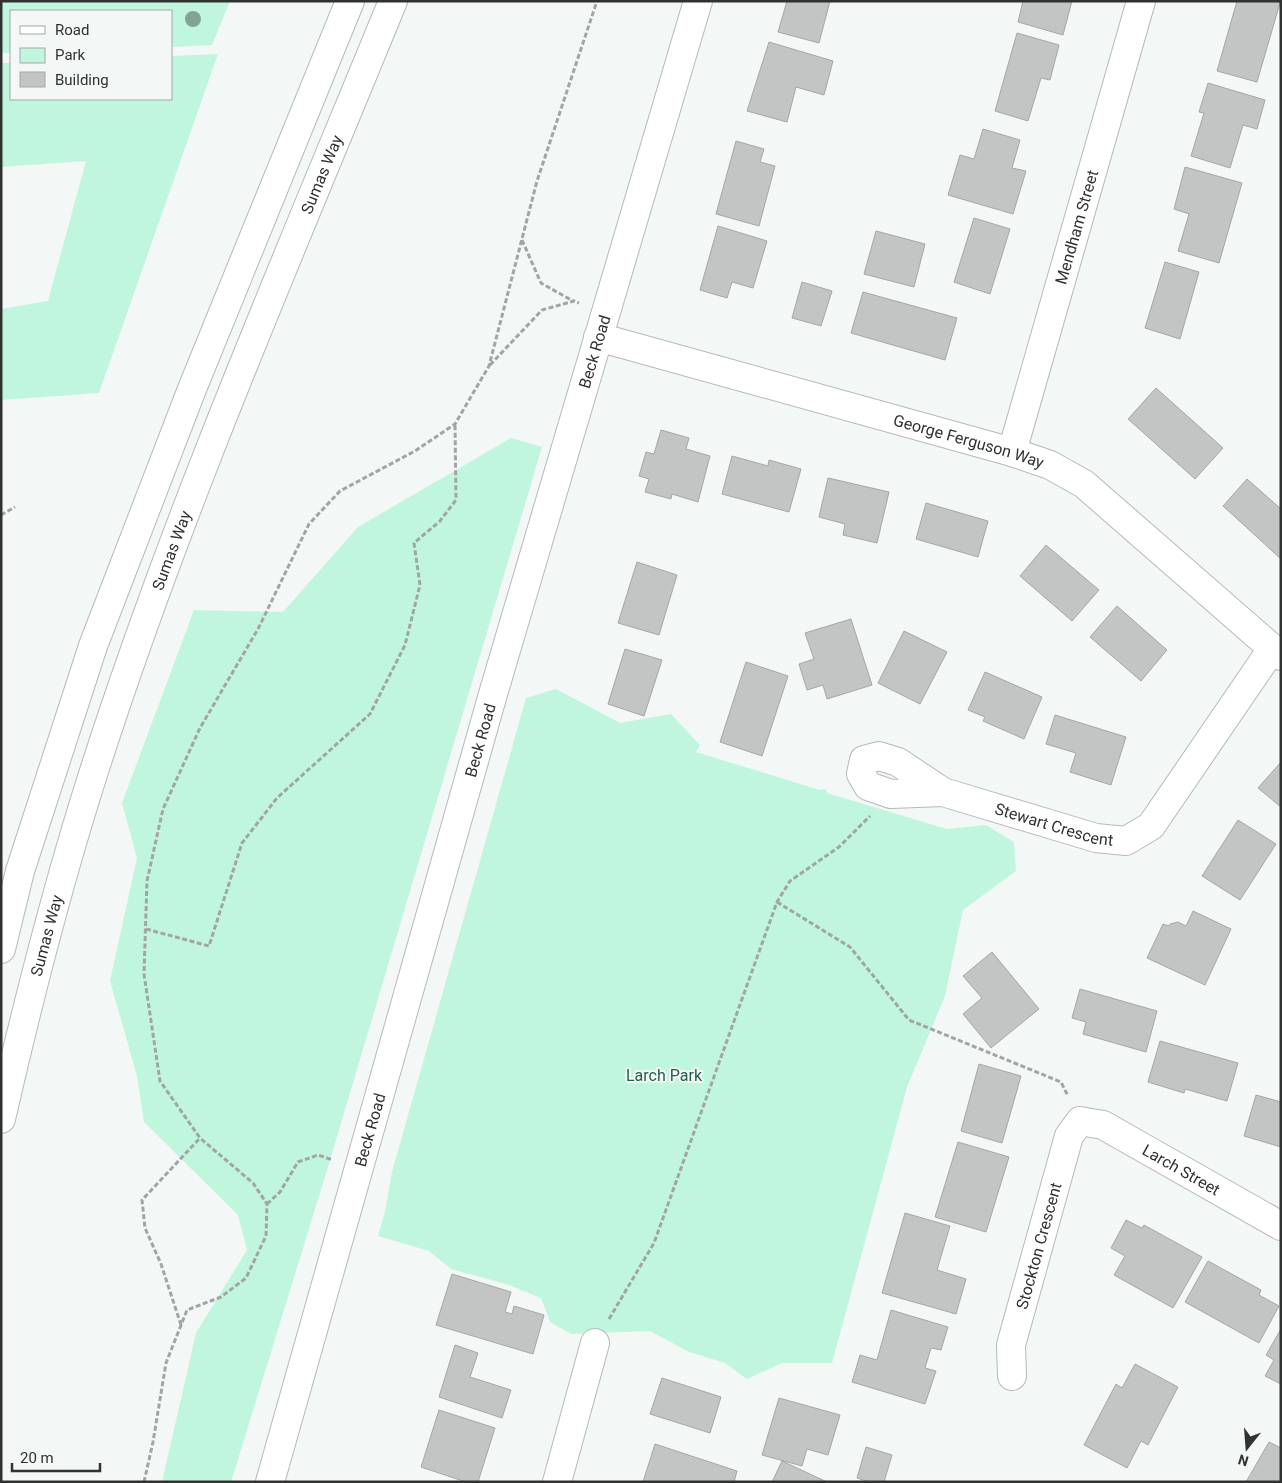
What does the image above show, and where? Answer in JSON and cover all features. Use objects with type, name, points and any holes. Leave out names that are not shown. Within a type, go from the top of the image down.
[{"type":"main road","points":[[252,240],[331,1]]},
{"type":"main road","points":[[1,949],[20,871],[93,646],[252,240],[350,1]]},
{"type":"main road","name":"Sumas Way","points":[[1,1119],[27,1005],[61,884],[95,769],[130,663],[207,455],[392,1]]},
{"type":"main road","name":"Beck Road","points":[[270,1482],[493,694],[698,1]]},
{"type":"main road","name":"Mendham Street","points":[[1012,452],[1141,1]]},
{"type":"main road","name":"George Ferguson Way","points":[[598,337],[1012,452],[1050,465],[1084,484],[1276,652]]},
{"type":"main road","name":"Stewart Crescent","points":[[890,794],[943,792],[1096,838],[1126,841],[1151,826],[1276,652]]},
{"type":"main road","points":[[890,794],[868,786],[861,774],[864,760],[878,756],[898,762],[943,792]]},
{"type":"main road","name":"Larch Street","points":[[1080,1121],[1103,1125],[1281,1226]]},
{"type":"main road","name":"Stockton Crescent","points":[[1012,1376],[1011,1345],[1069,1136],[1080,1121]]},
{"type":"main road","points":[[557,1482],[595,1344]]},
{"type":"path","points":[[489,366],[537,181],[597,1]]},
{"type":"path","points":[[522,240],[541,283],[574,301],[606,310]]},
{"type":"path","points":[[144,1482],[153,1442],[166,1363],[187,1310],[221,1297],[246,1278],[266,1236],[267,1204],[253,1183],[200,1138],[160,1081],[144,974],[147,881],[163,809],[200,728],[258,629],[309,524],[340,491],[415,452],[455,424],[489,366],[542,310],[574,301]]},
{"type":"path","points":[[146,928],[209,946],[242,843],[277,798],[370,714],[405,645],[420,585],[414,543],[440,521],[456,500],[455,424]]},
{"type":"path","points":[[1,515],[15,507]]},
{"type":"path","points":[[595,1344],[654,1244],[777,902],[790,881],[839,847],[890,794]]},
{"type":"path","points":[[777,902],[850,948],[909,1020],[1061,1082],[1080,1121]]},
{"type":"path","points":[[181,1325],[161,1264],[145,1228],[142,1200],[200,1138]]},
{"type":"path","points":[[267,1204],[280,1192],[298,1162],[318,1155],[358,1167]]},
{"type":"green space","points":[[1,1],[230,1],[212,45],[172,47],[172,10],[10,10],[10,53],[1,53]]},
{"type":"green space","points":[[218,54],[99,393],[1,400],[1,309],[48,301],[86,161],[1,167],[1,63],[10,63],[10,100],[172,100],[172,56]]},
{"type":"green space","points":[[511,438],[542,447],[328,1167],[231,1482],[162,1482],[196,1333],[247,1250],[238,1215],[144,1122],[137,1076],[110,981],[137,858],[122,803],[194,610],[283,612],[358,527]]},
{"type":"green space","name":"Larch Park","points":[[556,689],[620,723],[671,714],[700,745],[696,752],[820,790],[826,789],[827,793],[947,829],[986,825],[1014,842],[1016,871],[963,910],[945,996],[907,1087],[832,1363],[782,1363],[747,1379],[725,1363],[689,1352],[650,1331],[571,1334],[550,1322],[541,1298],[506,1284],[451,1269],[429,1251],[378,1236],[385,1212],[392,1172],[526,698]]},
{"type":"building","points":[[787,1],[830,1],[819,43],[778,32]]},
{"type":"building","points":[[1023,1],[1072,1],[1063,35],[1018,22]]},
{"type":"building","points":[[1237,1],[1274,1],[1280,3],[1257,82],[1217,71]]},
{"type":"building","points":[[1017,33],[1059,45],[1050,80],[1041,78],[1028,121],[995,111]]},
{"type":"building","points":[[769,42],[833,61],[824,95],[796,87],[787,122],[747,111]]},
{"type":"building","points":[[1208,83],[1265,100],[1257,129],[1243,125],[1230,168],[1191,156],[1204,113],[1199,112]]},
{"type":"building","points":[[983,129],[1020,140],[1012,168],[1026,171],[1013,214],[948,195],[960,155],[974,159]]},
{"type":"building","points":[[736,141],[764,149],[760,162],[775,166],[759,226],[716,214]]},
{"type":"building","points":[[1185,167],[1242,183],[1219,263],[1178,251],[1189,214],[1174,209]]},
{"type":"building","points":[[974,218],[1010,229],[990,294],[954,282]]},
{"type":"building","points":[[718,226],[767,241],[753,288],[732,282],[727,298],[700,290]]},
{"type":"building","points":[[876,231],[925,244],[914,287],[864,274]]},
{"type":"building","points":[[1165,262],[1199,272],[1180,339],[1145,328]]},
{"type":"building","points":[[802,282],[832,291],[821,326],[792,318]]},
{"type":"building","points":[[863,292],[957,318],[945,360],[851,333]]},
{"type":"building","points":[[1156,388],[1223,448],[1195,479],[1128,419]]},
{"type":"building","points":[[661,430],[689,438],[686,449],[710,456],[698,502],[672,494],[671,499],[645,492],[649,479],[639,476],[646,452],[654,454]]},
{"type":"building","points":[[732,456],[768,466],[769,460],[801,469],[789,512],[722,494]]},
{"type":"building","points":[[828,478],[889,492],[877,543],[843,535],[845,524],[819,517]]},
{"type":"building","points":[[1247,479],[1281,509],[1281,559],[1223,506]]},
{"type":"building","points":[[926,503],[988,521],[978,557],[916,539]]},
{"type":"building","points":[[1046,545],[1099,590],[1072,621],[1020,576]]},
{"type":"building","points":[[637,562],[677,575],[659,635],[618,623]]},
{"type":"building","points":[[1117,606],[1167,650],[1141,681],[1090,637]]},
{"type":"building","points":[[851,619],[872,685],[827,699],[823,685],[807,690],[799,664],[814,659],[805,633]]},
{"type":"building","points":[[904,631],[947,652],[920,704],[878,683]]},
{"type":"building","points":[[625,649],[662,660],[644,716],[608,704]]},
{"type":"building","points":[[746,662],[788,676],[762,756],[720,742]]},
{"type":"building","points":[[985,672],[1042,697],[1024,739],[983,721],[985,717],[968,710]]},
{"type":"building","points":[[1055,715],[1126,737],[1111,785],[1070,772],[1076,753],[1046,744]]},
{"type":"building","points":[[1281,762],[1281,807],[1258,788]]},
{"type":"building","points":[[1238,820],[1276,844],[1240,900],[1202,876]]},
{"type":"building","points":[[1193,911],[1231,929],[1205,985],[1147,958],[1163,924],[1169,926],[1178,922],[1186,926]]},
{"type":"building","points":[[992,952],[1039,1009],[991,1048],[963,1014],[982,998],[963,976]]},
{"type":"building","points":[[1080,989],[1157,1011],[1146,1052],[1083,1034],[1086,1022],[1072,1018]]},
{"type":"building","points":[[1160,1041],[1238,1063],[1227,1101],[1185,1089],[1184,1093],[1148,1082]]},
{"type":"building","points":[[979,1064],[1021,1076],[1002,1143],[961,1131]]},
{"type":"building","points":[[1256,1095],[1281,1102],[1281,1147],[1244,1136]]},
{"type":"building","points":[[958,1142],[1009,1157],[986,1232],[935,1217]]},
{"type":"building","points":[[905,1213],[950,1226],[937,1270],[966,1279],[956,1314],[882,1293]]},
{"type":"building","points":[[1126,1220],[1142,1228],[1144,1225],[1202,1257],[1173,1308],[1114,1275],[1125,1256],[1111,1248]]},
{"type":"building","points":[[1208,1261],[1261,1290],[1259,1295],[1279,1306],[1259,1343],[1185,1302]]},
{"type":"building","points":[[452,1274],[511,1292],[505,1312],[512,1314],[514,1306],[544,1315],[533,1354],[436,1325]]},
{"type":"building","points":[[891,1310],[948,1327],[941,1350],[931,1348],[925,1368],[936,1371],[925,1404],[852,1382],[860,1355],[877,1360]]},
{"type":"building","points":[[1281,1329],[1281,1384],[1265,1376],[1274,1360],[1266,1355]]},
{"type":"building","points":[[455,1345],[478,1353],[470,1377],[511,1390],[502,1418],[439,1397]]},
{"type":"building","points":[[1135,1364],[1178,1387],[1148,1445],[1141,1441],[1127,1468],[1084,1445],[1116,1384],[1122,1388]]},
{"type":"building","points":[[662,1378],[721,1397],[710,1433],[650,1414]]},
{"type":"building","points":[[779,1398],[840,1415],[828,1455],[807,1449],[802,1466],[762,1455]]},
{"type":"building","points":[[439,1410],[495,1428],[478,1482],[466,1482],[421,1467]]},
{"type":"building","points":[[1269,1442],[1281,1448],[1281,1482],[1246,1482]]},
{"type":"building","points":[[655,1444],[737,1471],[734,1482],[643,1482]]},
{"type":"building","points":[[866,1447],[892,1455],[884,1482],[869,1482],[857,1478]]},
{"type":"building","points":[[782,1461],[827,1482],[772,1482]]}]
